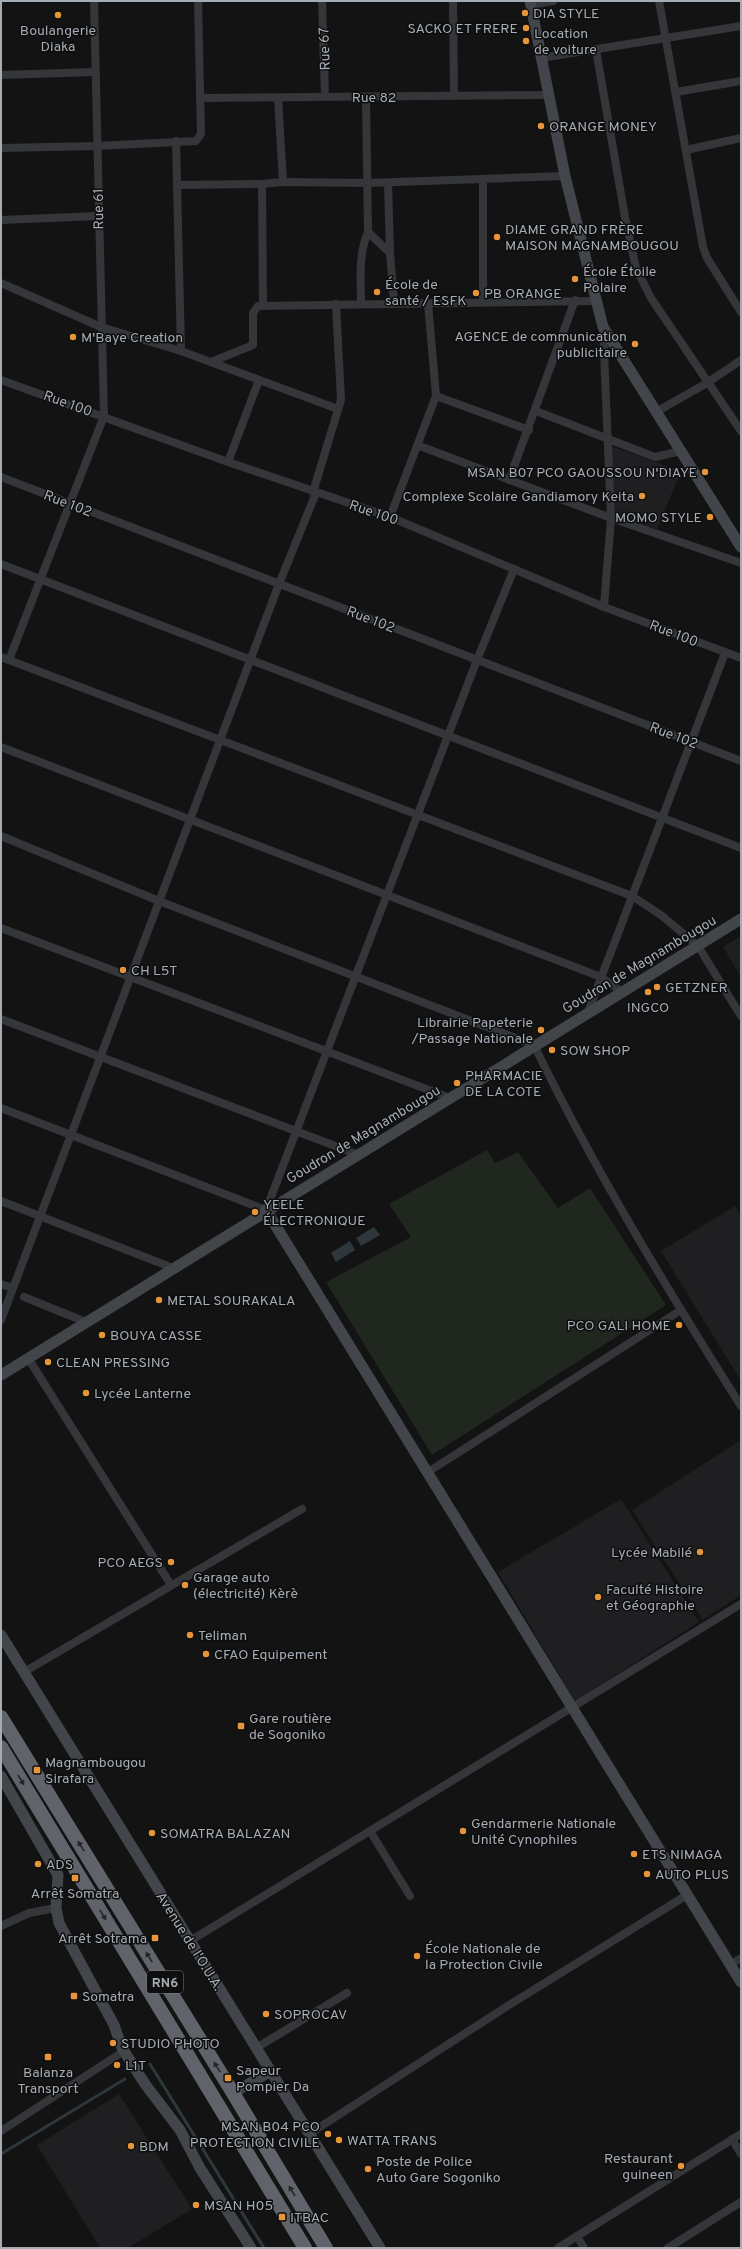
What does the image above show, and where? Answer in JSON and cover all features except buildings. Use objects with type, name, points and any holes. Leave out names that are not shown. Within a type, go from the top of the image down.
[{"type":"highway","name":"RN6","points":[[1,1717],[233,2093],[326,2248]]},
{"type":"highway","name":"RN6","points":[[1,1747],[305,2248]]},
{"type":"street","name":"Rue 61","points":[[94,1],[100,327],[104,416]]},
{"type":"street","points":[[1,148],[97,146],[196,141],[199,138],[200,98],[198,1]]},
{"type":"street","name":"Rue 67","points":[[322,1],[325,96]]},
{"type":"street","points":[[453,1],[454,96]]},
{"type":"street","points":[[553,1],[531,3],[565,176],[603,327],[606,438],[611,518],[604,607]]},
{"type":"street","points":[[659,1],[703,247],[707,258],[741,312]]},
{"type":"street","points":[[541,58],[741,26]]},
{"type":"street","points":[[596,50],[625,217],[636,268],[651,298],[707,383],[741,431]]},
{"type":"street","points":[[1,76],[95,72]]},
{"type":"street","points":[[676,92],[741,81]]},
{"type":"street","name":"Rue 82","points":[[200,98],[548,95]]},
{"type":"street","points":[[361,304],[361,258],[363,244],[368,232],[366,97]]},
{"type":"street","points":[[278,98],[283,182]]},
{"type":"street","points":[[686,150],[741,138]]},
{"type":"street","points":[[176,141],[181,351]]},
{"type":"street","points":[[177,185],[262,184],[283,182],[367,184],[565,176]]},
{"type":"street","points":[[483,180],[483,302]]},
{"type":"street","points":[[388,183],[390,253],[394,303]]},
{"type":"street","points":[[262,184],[263,305]]},
{"type":"street","points":[[1,220],[98,216]]},
{"type":"street","points":[[368,232],[390,253]]},
{"type":"street","points":[[1,283],[100,327],[181,351],[338,409]]},
{"type":"street","points":[[211,362],[253,345],[253,313],[258,306],[263,305],[575,300],[596,301]]},
{"type":"street","points":[[509,480],[536,411],[575,300]]},
{"type":"street","points":[[390,517],[436,396],[428,303]]},
{"type":"street","points":[[1,1320],[315,492],[341,400],[336,304]]},
{"type":"street","points":[[603,327],[741,547]]},
{"type":"street","points":[[656,412],[707,383],[741,360]]},
{"type":"street","name":"Rue 100","points":[[1,380],[228,462],[390,517],[604,607],[739,656]]},
{"type":"street","points":[[228,462],[259,380]]},
{"type":"street","points":[[436,396],[529,430]]},
{"type":"street","points":[[536,411],[655,457],[681,451]]},
{"type":"street","points":[[104,416],[40,579],[5,658],[632,896],[661,915],[698,946],[741,1016]]},
{"type":"street","points":[[416,446],[611,518],[741,563]]},
{"type":"street","name":"Rue 102","points":[[1,478],[741,761]]},
{"type":"street","points":[[1,564],[741,848]]},
{"type":"street","points":[[266,1210],[477,660],[514,569]]},
{"type":"street","points":[[588,1012],[725,652]]},
{"type":"street","points":[[1,747],[601,977],[622,992]]},
{"type":"street","points":[[1,836],[159,901],[534,1045],[560,1098],[681,1310],[741,1406]]},
{"type":"street","name":"Goudron de Magnambougou","points":[[1,1375],[266,1210],[359,1155],[534,1045],[741,919]]},
{"type":"street","points":[[1,928],[450,1098]]},
{"type":"street","points":[[1,1019],[359,1155]]},
{"type":"street","points":[[1,1108],[266,1210],[741,1982]]},
{"type":"street","points":[[1,1201],[173,1268]]},
{"type":"street","points":[[1,1284],[13,1288]]},
{"type":"street","points":[[24,1297],[86,1322]]},
{"type":"street","points":[[428,1472],[681,1310]]},
{"type":"street","points":[[28,1358],[171,1585]]},
{"type":"street","points":[[24,1672],[302,1509]]},
{"type":"street","points":[[190,1941],[741,1604]]},
{"type":"street","name":"Avenue de l'O.U.A.","points":[[1,1634],[380,2248]]},
{"type":"street","points":[[1,1776],[58,1875],[56,1908],[59,1923],[114,2026],[124,2051],[144,2084],[180,2130],[200,2168],[251,2248]]},
{"type":"street","points":[[370,1831],[410,1896]]},
{"type":"street","points":[[309,2134],[506,2006],[687,1895]]},
{"type":"street","points":[[1,1926],[29,1912],[56,1908]]},
{"type":"street","points":[[730,1965],[741,1958]]},
{"type":"street","points":[[256,2048],[347,1993]]},
{"type":"street","points":[[1,2131],[124,2051]]},
{"type":"street","points":[[233,2093],[271,2071]]},
{"type":"street","points":[[558,2248],[741,2134]]},
{"type":"street","points":[[732,2140],[741,2154]]},
{"type":"street","points":[[669,2248],[741,2202]]},
{"type":"street","points":[[577,2236],[584,2248]]},
{"type":"shaded area","name":"Complexe Scolaire Gandiamory Keita","points":[[614,447],[675,469],[679,476],[657,529],[615,515],[609,448]]},
{"type":"shaded area","points":[[741,936],[741,977],[723,947]]},
{"type":"shaded area","points":[[487,1150],[495,1163],[518,1152],[558,1208],[590,1188],[666,1305],[432,1455],[326,1282],[411,1237],[389,1204]]},
{"type":"shaded area","points":[[735,1206],[741,1216],[741,1381],[661,1251]]},
{"type":"shaded area","points":[[374,1227],[380,1235],[361,1246],[356,1238]]},
{"type":"shaded area","points":[[350,1241],[355,1250],[336,1262],[331,1253]]},
{"type":"shaded area","name":"Lycée Mabilé","points":[[741,1440],[741,1595],[703,1620],[632,1510]]},
{"type":"shaded area","name":"Faculté Histoire et Géographie","points":[[621,1499],[699,1622],[575,1701],[498,1572]]},
{"type":"shaded area","points":[[119,2094],[192,2209],[128,2248],[100,2248],[37,2145]]},
{"type":"waterway","points":[[150,2064],[264,2248]]},
{"type":"waterway","points":[[1,2154],[125,2079]]},
{"type":"place","name":"DIA STYLE","points":[[525,13]]},
{"type":"place","name":"Boulangerie Diaka","points":[[58,15]]},
{"type":"place","name":"SACKO ET FRERE","points":[[526,28]]},
{"type":"place","name":"Location de voiture","points":[[526,41]]},
{"type":"place","name":"ORANGE MONEY","points":[[541,126]]},
{"type":"place","name":"DIAME GRAND FRÈRE MAISON MAGNAMBOUGOU","points":[[497,237]]},
{"type":"place","name":"École Étoile Polaire","points":[[575,279]]},
{"type":"place","name":"École de santé / ESFK","points":[[377,292]]},
{"type":"place","name":"PB ORANGE","points":[[476,293]]},
{"type":"place","name":"M'Baye Creation","points":[[73,337]]},
{"type":"place","name":"AGENCE de communication publicitaire","points":[[635,344]]},
{"type":"place","name":"MSAN B07 PCO GAOUSSOU N'DIAYE","points":[[705,472]]},
{"type":"place","name":"Complexe Scolaire Gandiamory Keita","points":[[642,496]]},
{"type":"place","name":"MOMO STYLE","points":[[710,517]]},
{"type":"place","name":"CH L5T","points":[[123,970]]},
{"type":"place","name":"GETZNER","points":[[657,987]]},
{"type":"place","name":"INGCO","points":[[648,992]]},
{"type":"place","name":"Librairie Papeterie /Passage Nationale","points":[[541,1030]]},
{"type":"place","name":"SOW SHOP","points":[[552,1050]]},
{"type":"place","name":"PHARMACIE DE LA COTE","points":[[457,1083]]},
{"type":"place","name":"YEELE ÉLECTRONIQUE","points":[[255,1212]]},
{"type":"place","name":"METAL SOURAKALA","points":[[159,1300]]},
{"type":"place","name":"PCO GALI HOME","points":[[679,1325]]},
{"type":"place","name":"BOUYA CASSE","points":[[102,1335]]},
{"type":"place","name":"CLEAN PRESSING","points":[[48,1362]]},
{"type":"place","name":"Lycée Lanterne","points":[[86,1393]]},
{"type":"place","name":"Lycée Mabilé","points":[[700,1552]]},
{"type":"place","name":"PCO AEGS","points":[[171,1562]]},
{"type":"place","name":"Garage auto (électricité) Kèrè","points":[[185,1585]]},
{"type":"place","name":"Faculté Histoire et Géographie","points":[[598,1597]]},
{"type":"place","name":"Teliman","points":[[190,1635]]},
{"type":"place","name":"CFAO Equipement","points":[[206,1654]]},
{"type":"place","name":"Gare routière de Sogoniko","points":[[241,1726]]},
{"type":"place","name":"Magnambougou Sirafara","points":[[37,1770]]},
{"type":"place","name":"Gendarmerie Nationale Unité Cynophiles","points":[[463,1831]]},
{"type":"place","name":"SOMATRA BALAZAN","points":[[152,1833]]},
{"type":"place","name":"ETS NIMAGA","points":[[634,1854]]},
{"type":"place","name":"ADS","points":[[38,1864]]},
{"type":"place","name":"AUTO PLUS","points":[[647,1874]]},
{"type":"place","name":"Arrêt Somatra","points":[[75,1878]]},
{"type":"place","name":"Arrêt Sotrama","points":[[155,1938]]},
{"type":"place","name":"École Nationale de la Protection Civile","points":[[417,1956]]},
{"type":"place","name":"Somatra","points":[[74,1996]]},
{"type":"place","name":"SOPROCAV","points":[[266,2014]]},
{"type":"place","name":"STUDIO PHOTO","points":[[113,2043]]},
{"type":"place","name":"Balanza Transport","points":[[48,2057]]},
{"type":"place","name":"L1T","points":[[117,2065]]},
{"type":"place","name":"Sapeur Pompier Da","points":[[228,2078]]},
{"type":"place","name":"MSAN B04 PCO PROTECTION CIVILE","points":[[328,2134]]},
{"type":"place","name":"WATTA TRANS","points":[[339,2140]]},
{"type":"place","name":"BDM","points":[[131,2146]]},
{"type":"place","name":"Restaurant guineen","points":[[681,2166]]},
{"type":"place","name":"Poste de Police Auto Gare Sogoniko","points":[[368,2169]]},
{"type":"place","name":"MSAN H05","points":[[196,2205]]},
{"type":"place","name":"ITBAC","points":[[282,2217]]}]
